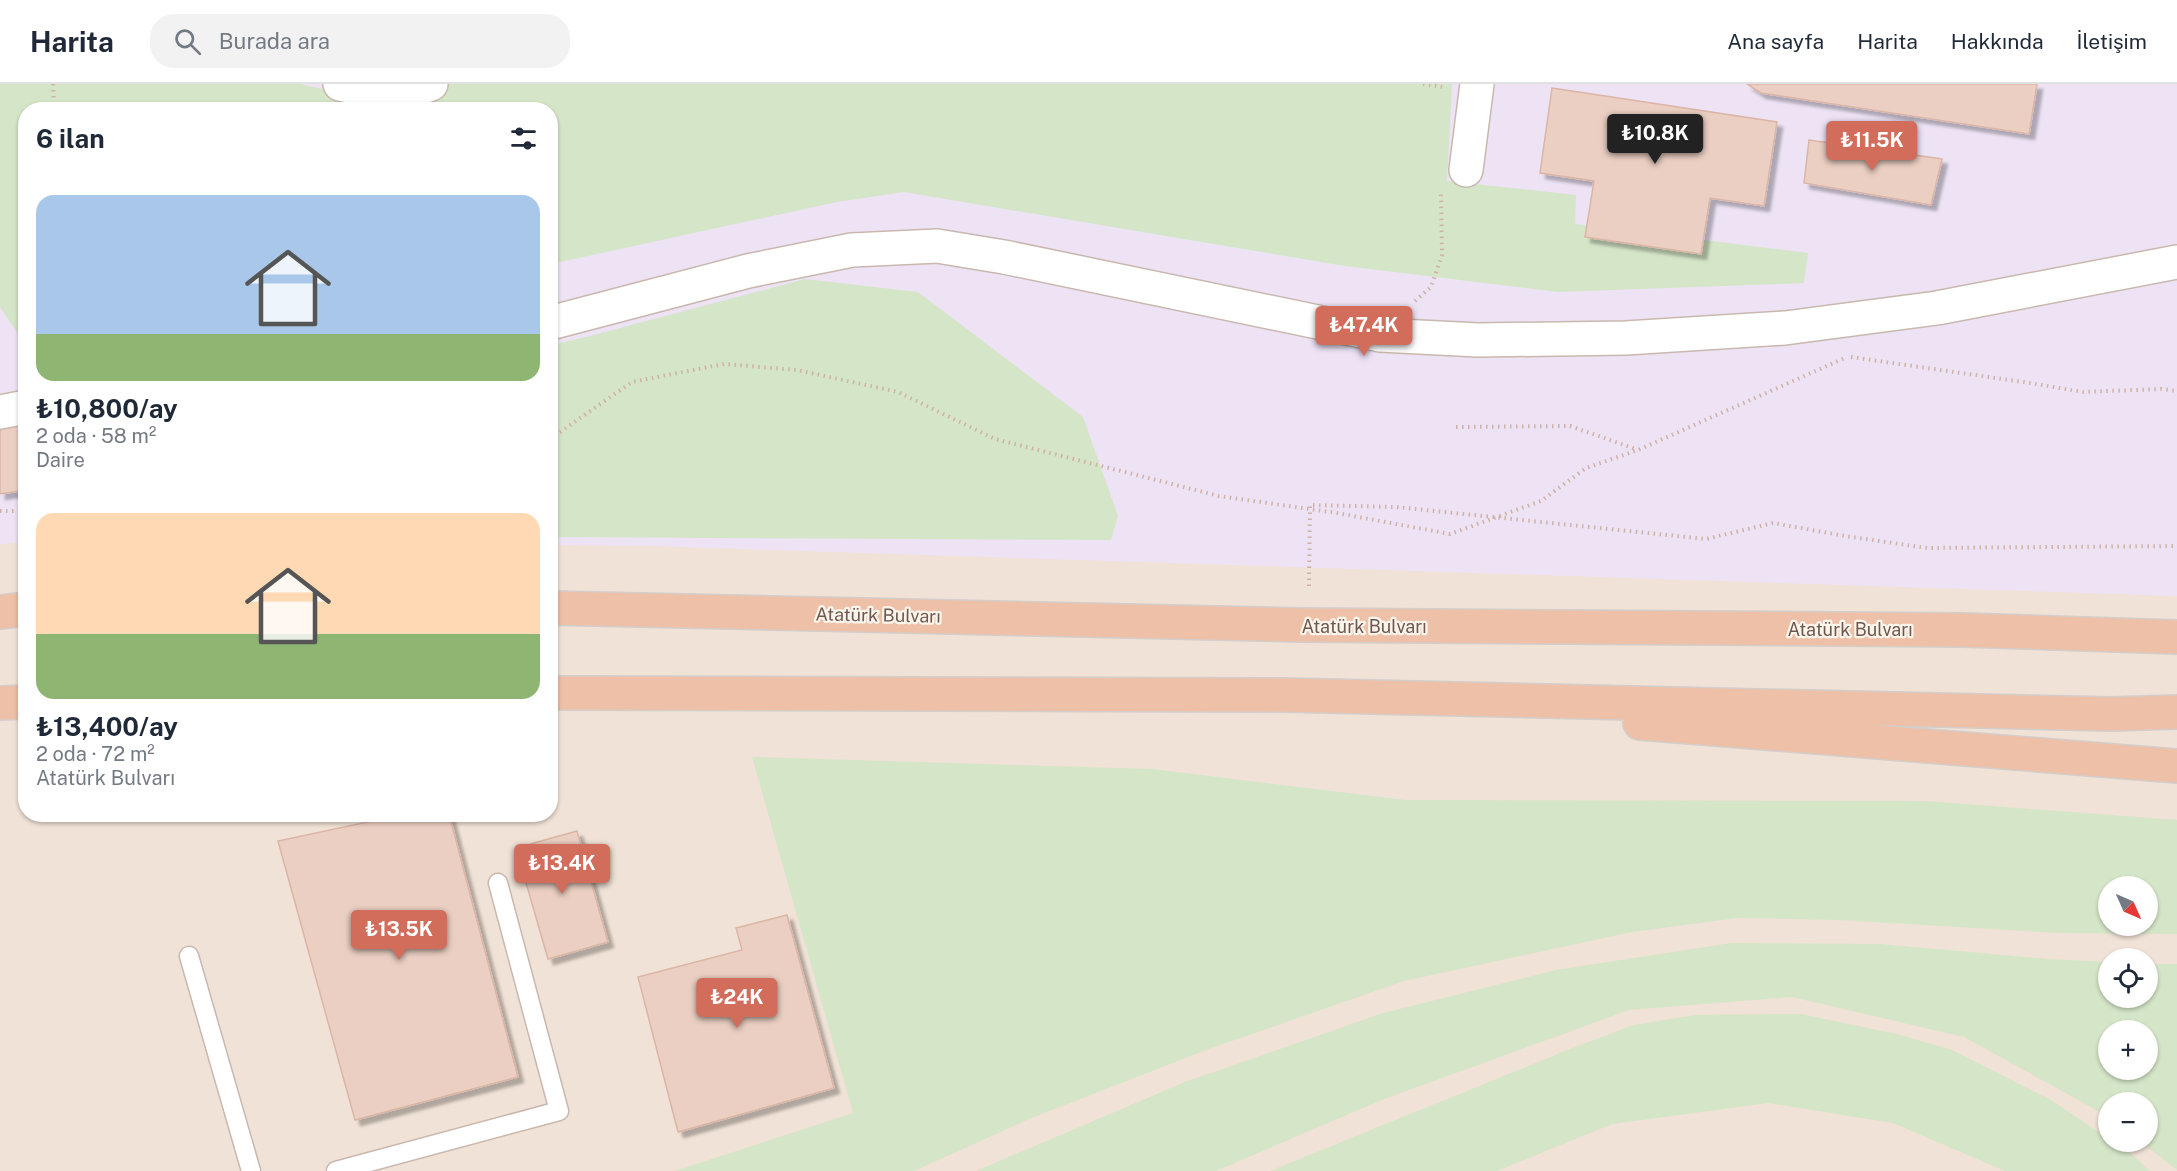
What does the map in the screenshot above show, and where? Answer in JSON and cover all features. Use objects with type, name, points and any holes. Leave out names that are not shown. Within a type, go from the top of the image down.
[{"type":"highway","name":"Atatürk Bulvarı","points":[[558,608],[1301,625],[1962,630],[2177,637]]},
{"type":"highway","points":[[0,612],[18,610]]},
{"type":"highway","points":[[558,693],[1283,695],[2112,714],[2177,712]]},
{"type":"highway","points":[[1283,695],[2177,766]]},
{"type":"highway","points":[[0,703],[18,702]]},
{"type":"street","points":[[340,84],[398,96],[431,84]]},
{"type":"street","points":[[1453,177],[1477,84]]},
{"type":"street","points":[[558,320],[748,271],[852,250],[937,246],[1004,257],[1380,335],[1478,340],[1626,338],[1801,326],[1936,308],[2177,262]]},
{"type":"street","points":[[0,412],[18,409]]},
{"type":"lane","points":[[336,1171],[559,1111],[498,883]]},
{"type":"lane","points":[[189,956],[251,1171]]},
{"type":"path","points":[[53,84],[54,102]]},
{"type":"path","points":[[1380,335],[1431,287],[1442,255],[1453,177]]},
{"type":"path","points":[[1801,326],[1848,356],[2030,382],[2083,393],[2161,389],[2177,392]]},
{"type":"path","points":[[558,433],[632,382],[724,364],[798,370],[898,392],[994,440],[1219,496],[1310,509],[1450,534],[1541,501],[1586,468],[1638,450],[1848,356]]},
{"type":"path","points":[[1456,427],[1570,426],[1638,450]]},
{"type":"path","points":[[1309,586],[1310,505],[1396,507],[1706,539],[1773,523],[1927,548],[2177,546]]},
{"type":"path","points":[[0,511],[18,511]]},
{"type":"shaded area","points":[[0,84],[2177,84],[2177,1171],[0,1171]]},
{"type":"shaded area","points":[[0,84],[2177,84],[2177,596],[651,546],[558,545],[558,102],[18,102],[18,543],[0,544]]},
{"type":"green space","points":[[0,84],[300,84],[381,102],[18,102],[18,334],[0,307]]},
{"type":"green space","points":[[409,84],[1452,84],[1447,181],[1576,195],[1575,224],[1808,253],[1804,283],[1558,292],[1345,266],[904,192],[837,202],[558,262],[558,102],[404,102]]},
{"type":"green space","points":[[805,279],[918,292],[1083,417],[1118,516],[1111,540],[558,537],[558,343]]},
{"type":"green space","points":[[752,757],[1153,769],[1405,800],[1925,801],[2177,820],[2177,934],[2158,934],[2158,876],[2098,876],[2098,933],[1839,920],[1737,918],[1632,932],[1404,981],[1206,1050],[1029,1119],[914,1171],[675,1171],[853,1113]]},
{"type":"green space","points":[[1731,943],[1880,944],[2098,961],[2098,1008],[2158,1008],[2158,964],[2177,964],[2177,1170],[2154,1152],[2158,1152],[2158,1092],[2098,1092],[2098,1111],[1964,1037],[1792,997],[1629,1010],[1384,1099],[1216,1171],[976,1171],[1185,1082],[1383,1013],[1556,970]]},
{"type":"green space","points":[[1801,1014],[1897,1034],[1952,1050],[2051,1100],[2098,1132],[2098,1152],[2129,1152],[2150,1171],[2005,1171],[1893,1123],[1768,1103],[1612,1124],[1497,1171],[1270,1171],[1634,1025],[1695,1015]]},
{"type":"building","points":[[1747,84],[2037,84],[2029,134],[1761,93]]},
{"type":"building","points":[[1552,88],[1777,122],[1764,206],[1710,198],[1701,254],[1585,237],[1594,181],[1540,173]]},
{"type":"building","points":[[1809,140],[1942,159],[1931,205],[1804,183]]},
{"type":"building","points":[[18,425],[18,491],[0,494],[0,428]]},
{"type":"building","points":[[367,822],[451,822],[518,1077],[355,1120],[278,841]]},
{"type":"building","points":[[577,831],[608,942],[548,959],[516,848]]},
{"type":"building","points":[[787,915],[834,1088],[678,1132],[638,977],[742,950],[736,928]]}]
